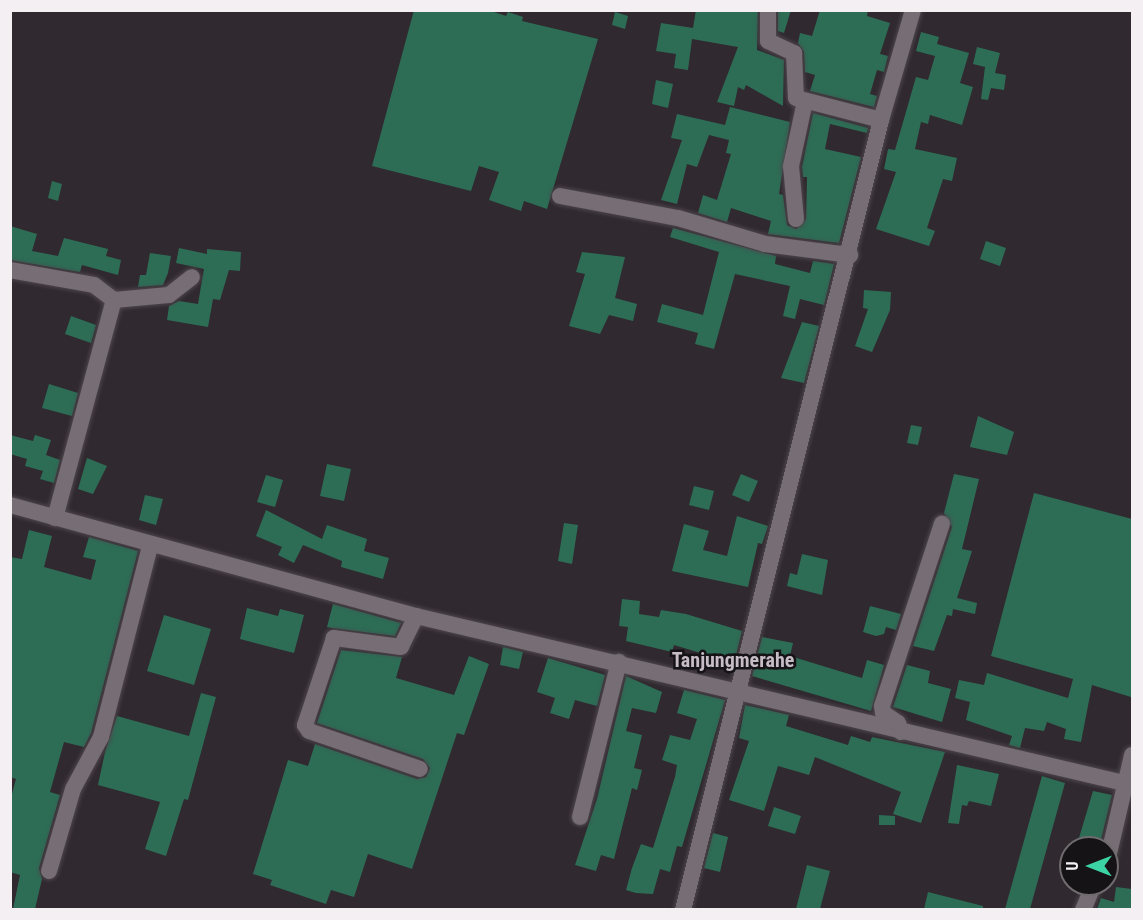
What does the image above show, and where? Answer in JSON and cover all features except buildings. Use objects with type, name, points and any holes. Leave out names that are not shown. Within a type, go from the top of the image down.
[{"type":"street","points":[[768,10],[767,40],[794,53],[794,95],[805,101],[881,120]]},
{"type":"street","points":[[683,909],[850,255],[881,120],[913,10]]},
{"type":"street","points":[[796,219],[791,166],[805,101]]},
{"type":"street","points":[[560,196],[678,218],[765,244],[850,255]]},
{"type":"street","points":[[10,270],[94,285],[114,300],[169,295],[192,277]]},
{"type":"street","points":[[55,518],[114,300]]},
{"type":"street","points":[[10,505],[150,546],[416,616],[738,689],[901,733],[1128,784]]},
{"type":"street","points":[[901,733],[898,723],[884,716],[882,706],[942,524]]},
{"type":"street","points":[[49,871],[73,789],[101,737],[150,546]]},
{"type":"street","points":[[416,616],[401,647],[334,638],[305,725],[309,731],[420,769]]},
{"type":"street","points":[[580,817],[619,662]]},
{"type":"street","points":[[1114,836],[1128,784],[1132,755]]},
{"type":"district","name":"Tanjungmerahe","points":[[733,660]]}]
